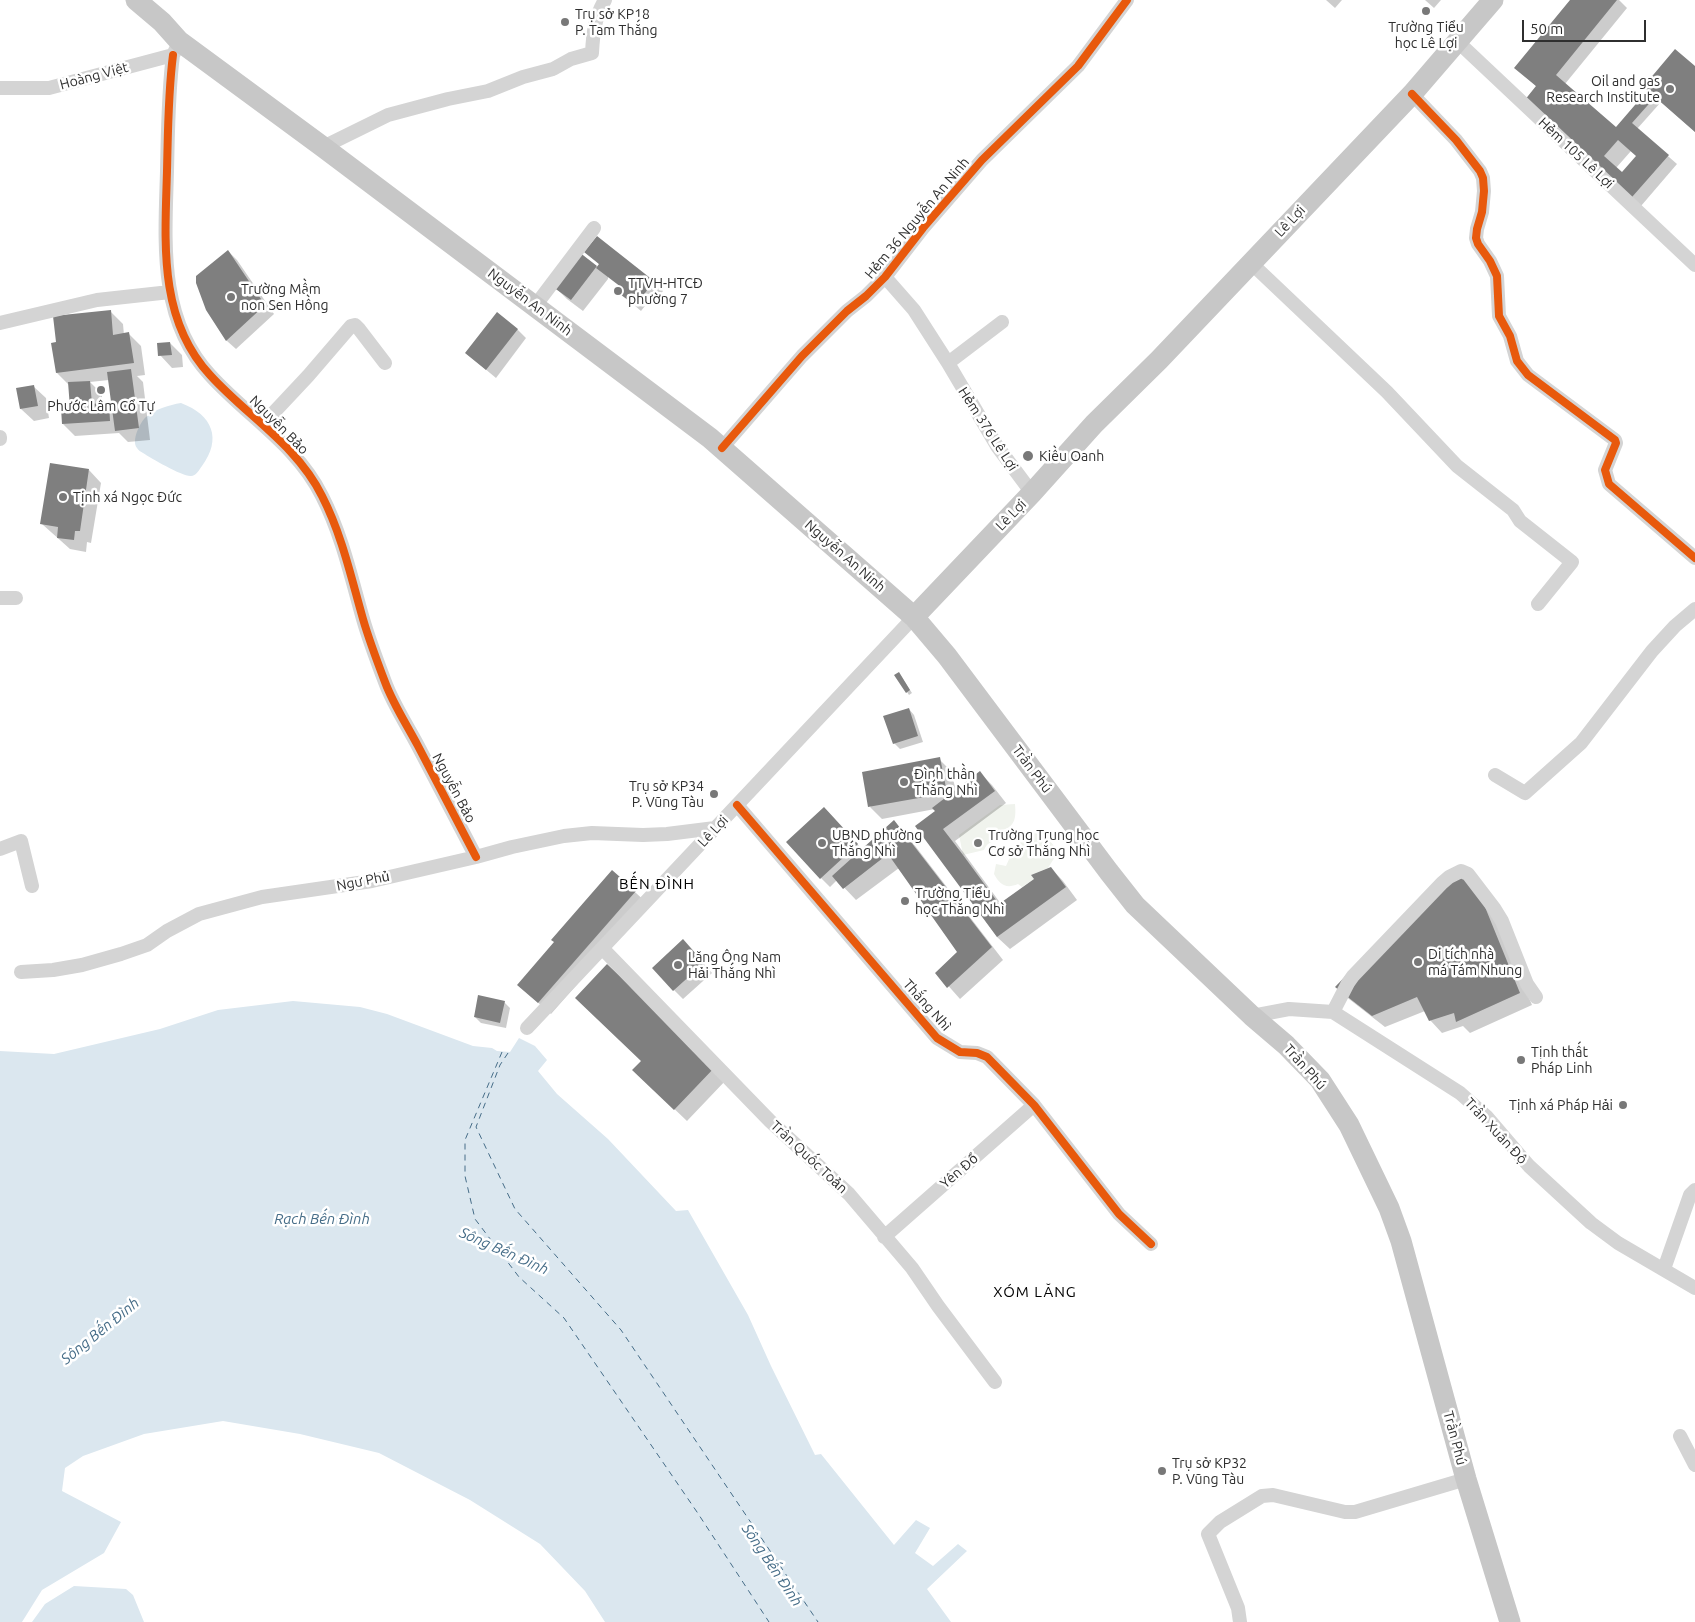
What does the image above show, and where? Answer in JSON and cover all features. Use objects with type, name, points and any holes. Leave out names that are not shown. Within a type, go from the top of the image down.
[{"type":"main road","name":"Nguyễn An Ninh","points":[[136,0],[162,22],[176,48],[322,146],[722,448],[914,617]]},
{"type":"main road","name":"Lê Lợi","points":[[914,617],[1032,493],[1094,424],[1159,360],[1412,94],[1493,0]]},
{"type":"main road","name":"Trần Phú","points":[[914,617],[948,656],[1109,872],[1136,905],[1252,1016],[1286,1045],[1320,1080],[1349,1125],[1389,1208],[1401,1241],[1466,1479],[1510,1622]]},
{"type":"street","points":[[322,146],[388,115],[448,99],[488,91],[523,77],[552,69],[571,59],[592,53],[592,37],[597,13],[605,0]]},
{"type":"street","name":"Hẻm 36 Nguyễn An Ninh","points":[[722,448],[808,350],[885,276],[922,228],[982,160],[1078,66],[1127,0]]},
{"type":"street","name":"Hẻm 105 Lê Lợi","points":[[1456,41],[1695,265]]},
{"type":"street","name":"Hoàng Việt","points":[[0,88],[49,88],[176,48]]},
{"type":"street","name":"Nguyễn Bảo","points":[[176,48],[169,88],[164,243],[166,269],[174,312],[183,334],[209,374],[284,444],[322,494],[342,545],[363,622],[386,685],[476,857]]},
{"type":"street","points":[[1412,94],[1456,140],[1480,171],[1483,178],[1482,212],[1476,238],[1478,244],[1490,260],[1497,276],[1500,316],[1510,336],[1517,361],[1528,376],[1615,440],[1616,443],[1605,470],[1609,484],[1695,558]]},
{"type":"street","points":[[535,306],[594,228]]},
{"type":"street","points":[[1251,263],[1387,392],[1457,466],[1513,510],[1520,521],[1572,562],[1538,604]]},
{"type":"street","name":"Hẻm 376 Lê Lợi","points":[[885,276],[914,310],[997,446],[1032,493]]},
{"type":"street","points":[[0,323],[97,300],[170,292]]},
{"type":"street","points":[[948,363],[1002,322]]},
{"type":"street","points":[[263,424],[352,326],[354,325],[359,329],[385,363]]},
{"type":"street","points":[[0,598],[16,598]]},
{"type":"street","points":[[1495,775],[1525,793],[1581,743],[1652,651],[1675,626],[1695,609]]},
{"type":"street","name":"Lê Lợi","points":[[528,1028],[914,617]]},
{"type":"street","name":"Thắng Nhì","points":[[737,805],[937,1038],[960,1052],[977,1053],[987,1058],[1034,1105],[1119,1214],[1151,1244]]},
{"type":"street","name":"Ngư Phủ","points":[[21,972],[82,966],[121,954],[147,945],[167,931],[199,914],[262,897],[372,881],[564,836],[592,833],[659,835],[715,828]]},
{"type":"street","points":[[0,849],[21,841],[32,886]]},
{"type":"street","points":[[1333,1012],[1353,976],[1442,883],[1461,871],[1468,874],[1502,920],[1527,984],[1536,997]]},
{"type":"street","name":"Trần Quốc Toản","points":[[603,949],[770,1120],[848,1194],[912,1268],[995,1382]]},
{"type":"street","name":"Trần Xuân Độ","points":[[1252,1016],[1289,1009],[1333,1012],[1460,1093],[1487,1117],[1529,1166],[1571,1207],[1618,1243],[1664,1268],[1695,1288]]},
{"type":"street","name":"Yên Đổ","points":[[884,1237],[1034,1105]]},
{"type":"street","points":[[1664,1268],[1690,1195],[1695,1190]]},
{"type":"street","points":[[1680,1436],[1695,1465]]},
{"type":"street","points":[[1240,1622],[1238,1608],[1208,1534],[1220,1522],[1262,1496],[1273,1496],[1345,1512],[1355,1512],[1466,1479]]},
{"type":"shaded area","points":[[1015,804],[1013,824],[1007,829],[1002,830],[1001,839],[998,842],[990,843],[984,850],[963,855],[959,835],[1000,805]]},
{"type":"shaded area","points":[[1039,832],[1049,839],[1058,852],[1048,868],[1031,875],[1034,879],[1022,887],[1018,884],[1007,886],[1001,883],[994,874],[996,864],[1006,866],[1010,857],[1015,857],[1023,847],[1020,843],[1025,835]]},
{"type":"water","points":[[181,403],[201,414],[207,421],[213,437],[208,456],[199,471],[193,476],[181,474],[167,467],[140,452],[135,445],[137,432],[146,417],[163,408]]},
{"type":"water","name":"Rạch Bến Đình","points":[[293,1001],[360,1007],[387,1014],[473,1046],[492,1048],[497,1051],[510,1052],[519,1038],[535,1046],[547,1060],[538,1071],[557,1094],[608,1139],[676,1211],[688,1210],[748,1315],[815,1455],[821,1454],[894,1545],[916,1520],[930,1528],[915,1553],[933,1566],[958,1544],[967,1551],[927,1589],[951,1622],[605,1622],[585,1591],[540,1544],[470,1500],[379,1453],[300,1434],[223,1421],[144,1434],[83,1456],[65,1468],[62,1491],[121,1522],[104,1553],[42,1590],[22,1622],[0,1622],[0,1051],[54,1054],[160,1029],[218,1010]]},
{"type":"water","points":[[74,1586],[126,1589],[133,1595],[144,1622],[32,1622],[45,1604]]},
{"type":"building","points":[[1570,0],[1617,0],[1556,75],[1616,127],[1647,91],[1643,87],[1675,49],[1695,66],[1695,132],[1655,97],[1632,123],[1669,155],[1625,205],[1524,101],[1536,86],[1514,68]],"holes":[[[1618,140],[1636,156],[1622,172],[1604,156]]]},
{"type":"building","points":[[597,236],[654,281],[642,297],[638,294],[632,303],[617,292],[621,287],[596,268],[599,264],[584,252]]},
{"type":"building","name":"Trường Mầm non Sen Hồng","points":[[228,250],[265,305],[226,341],[206,310],[196,283],[196,276]]},
{"type":"building","points":[[579,252],[597,266],[571,300],[553,287]]},
{"type":"building","points":[[111,310],[113,335],[129,332],[134,363],[56,373],[51,343],[56,342],[53,316]]},
{"type":"building","points":[[497,312],[518,329],[486,370],[465,353]]},
{"type":"building","points":[[170,342],[172,355],[158,356],[157,343]]},
{"type":"building","points":[[131,369],[139,428],[115,431],[107,372]]},
{"type":"building","points":[[90,381],[92,404],[109,402],[110,421],[62,424],[61,408],[70,408],[68,382]]},
{"type":"building","points":[[34,385],[38,406],[20,409],[16,388]]},
{"type":"building","points":[[50,463],[89,469],[80,531],[75,531],[74,540],[57,538],[58,527],[40,524]]},
{"type":"building","points":[[899,672],[910,690],[906,693],[894,675]]},
{"type":"building","points":[[909,708],[918,736],[893,744],[883,716]]},
{"type":"building","name":"Đình thần Thắng Nhì","points":[[940,757],[947,793],[868,807],[862,772]]},
{"type":"building","points":[[980,771],[995,791],[943,829],[999,904],[1034,879],[1031,875],[1051,867],[1066,887],[997,937],[915,826],[935,811],[932,808]]},
{"type":"building","name":"UBND phường Thắng Nhì","points":[[824,807],[858,844],[820,879],[786,842]]},
{"type":"building","points":[[894,820],[992,947],[947,988],[935,973],[957,952],[888,854],[843,889],[832,876]]},
{"type":"building","points":[[612,870],[636,891],[538,1003],[517,985],[554,942],[551,940]]},
{"type":"building","points":[[1444,873],[1464,873],[1485,907],[1520,993],[1456,1022],[1454,1013],[1429,1021],[1417,997],[1372,1016],[1335,987]]},
{"type":"building","name":"Lăng Ông Nam Hải Thắng Nhì","points":[[683,939],[704,963],[673,991],[652,968]]},
{"type":"building","points":[[607,964],[716,1066],[674,1110],[632,1070],[641,1061],[575,998]]},
{"type":"building","points":[[478,995],[505,1001],[500,1023],[474,1017]]},
{"type":"ferry route","points":[[502,1052],[465,1140],[465,1176],[475,1219],[519,1277],[564,1318],[697,1512],[769,1622]]},
{"type":"ferry route","points":[[508,1053],[500,1065],[476,1127],[515,1209],[621,1330],[818,1622]]},
{"type":"cycle path","points":[[722,448],[802,356],[847,311],[885,277],[923,228],[982,160],[1078,66],[1127,0]]},
{"type":"cycle path","points":[[173,55],[168,113],[166,252],[168,279],[173,305],[181,329],[193,353],[210,375],[285,446],[312,478],[329,511],[341,541],[368,635],[388,690],[476,857]]},
{"type":"cycle path","points":[[1412,94],[1456,140],[1480,171],[1483,178],[1482,212],[1476,238],[1497,276],[1499,316],[1510,336],[1517,361],[1528,375],[1615,440],[1616,443],[1605,470],[1609,484],[1695,558]]},
{"type":"cycle path","points":[[737,805],[937,1038],[960,1052],[977,1053],[987,1057],[1034,1105],[1119,1214],[1151,1244]]},
{"type":"place","name":"Trường Tiểu học Lê Lợi","points":[[1426,11]]},
{"type":"place","name":"Trụ sở KP18 P. Tam Thắng","points":[[565,22]]},
{"type":"place","name":"Oil and gas Research Institute","points":[[1670,89]]},
{"type":"place","name":"TTVH-HTCĐ phường 7","points":[[618,291]]},
{"type":"place","name":"Trường Mầm non Sen Hồng","points":[[231,297]]},
{"type":"place","name":"Phước Lâm Cổ Tự","points":[[101,390]]},
{"type":"place","name":"Kiều Oanh","points":[[1028,456]]},
{"type":"place","name":"Tịnh xá Ngọc Đức","points":[[63,497]]},
{"type":"place","name":"Đình thần Thắng Nhì","points":[[904,782]]},
{"type":"place","name":"Trụ sở KP34 P. Vũng Tàu","points":[[714,794]]},
{"type":"place","name":"UBND phường Thắng Nhì","points":[[822,843]]},
{"type":"place","name":"Trường Trung học Cơ sở Thắng Nhì","points":[[978,843]]},
{"type":"place","name":"Trường Tiểu học Thắng Nhì","points":[[905,901]]},
{"type":"place","name":"Di tích nhà má Tám Nhung","points":[[1418,962]]},
{"type":"place","name":"Lăng Ông Nam Hải Thắng Nhì","points":[[678,965]]},
{"type":"place","name":"Tịnh thất Pháp Linh","points":[[1521,1060]]},
{"type":"place","name":"Tịnh xá Pháp Hải","points":[[1623,1105]]},
{"type":"place","name":"Trụ sở KP32 P. Vũng Tàu","points":[[1162,1471]]},
{"type":"district","name":"BẾN ĐÌNH","points":[[657,884]]},
{"type":"district","name":"XÓM LĂNG","points":[[1035,1292]]},
{"type":"water label","name":"Sông Bến Đình","points":[[504,1251]]},
{"type":"water label","name":"Sông Bến Đình","points":[[100,1331]]},
{"type":"water label","name":"Sông Bến Đình","points":[[772,1565]]}]
